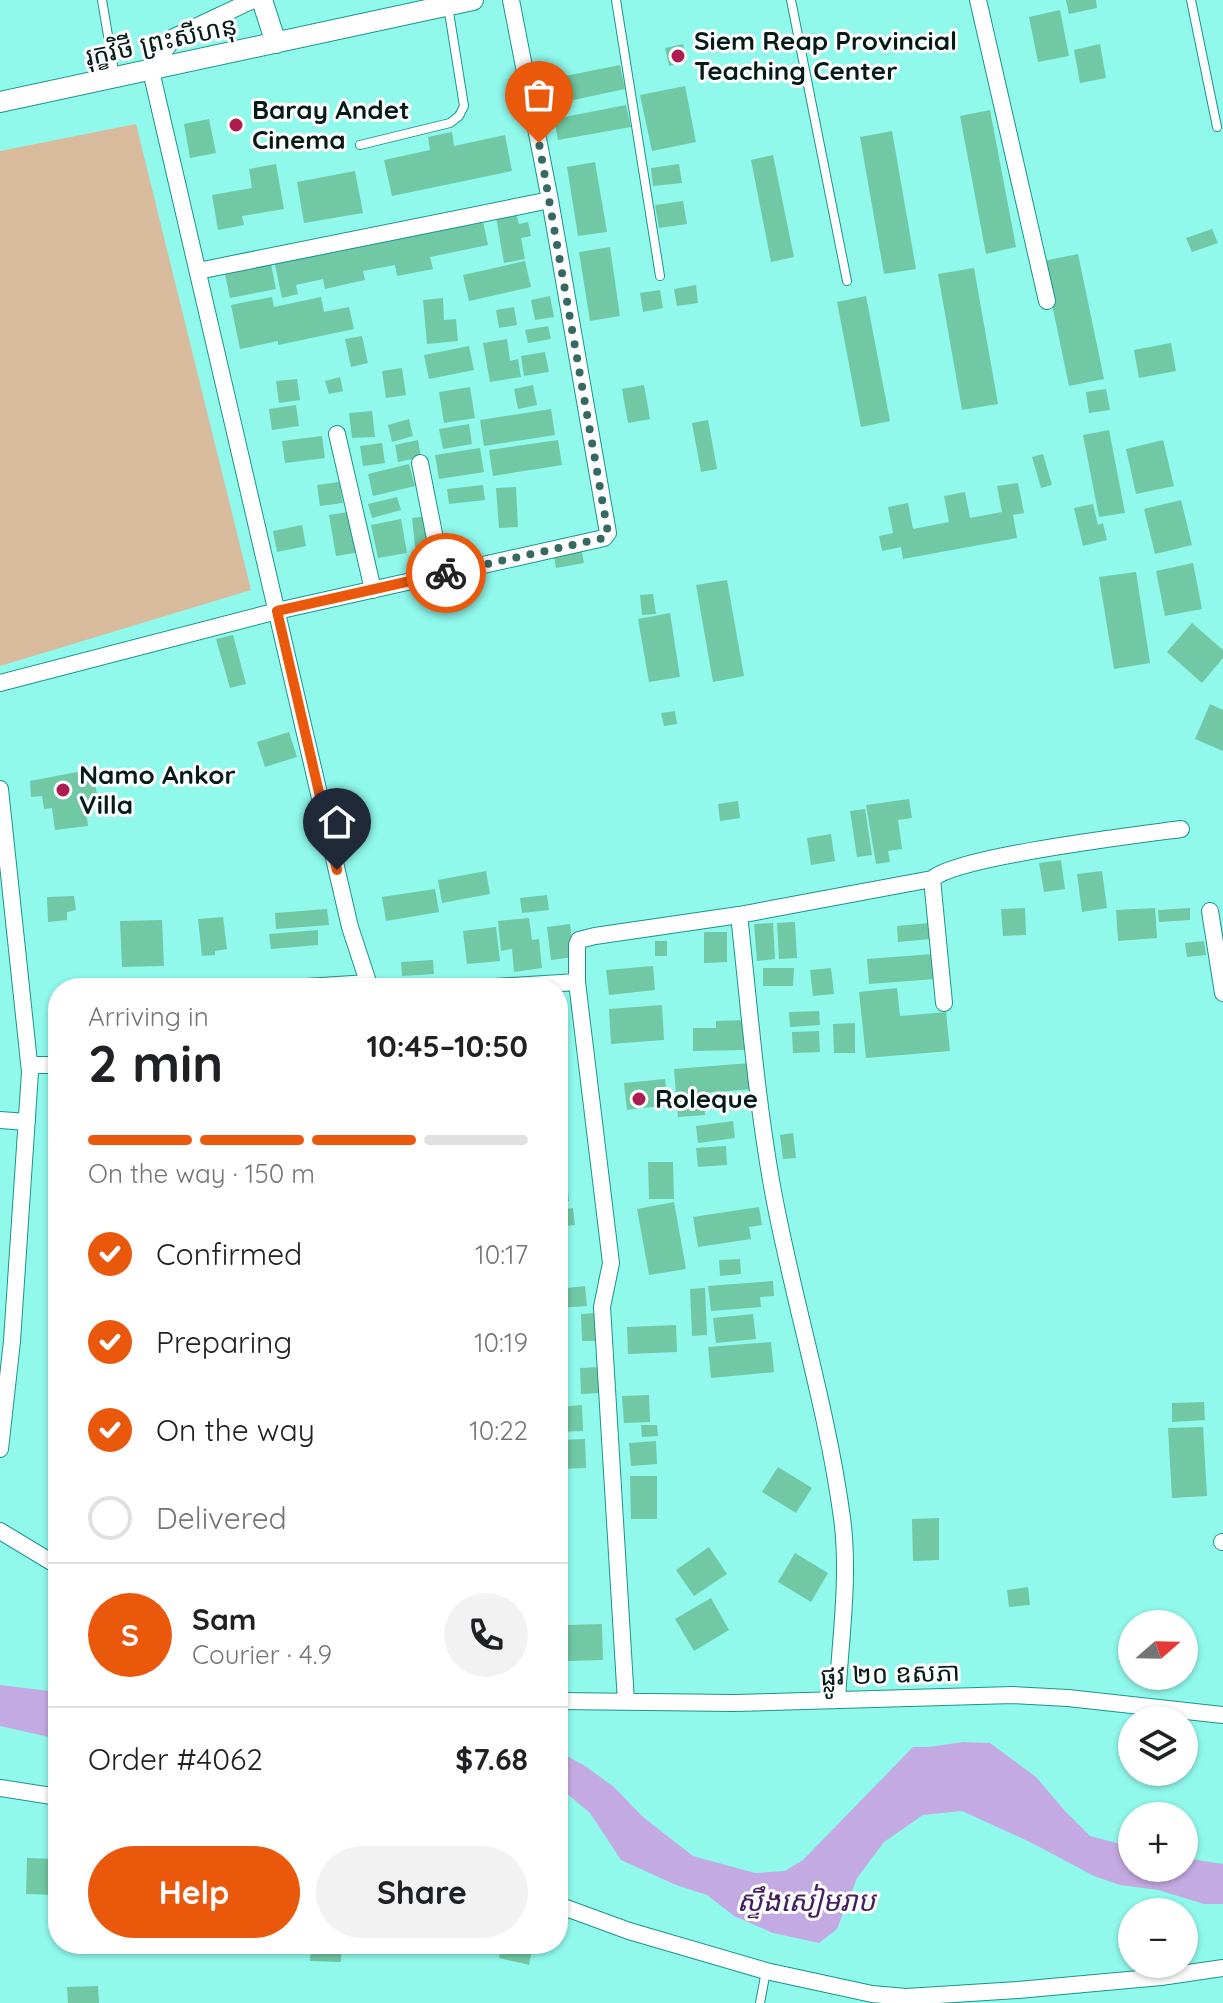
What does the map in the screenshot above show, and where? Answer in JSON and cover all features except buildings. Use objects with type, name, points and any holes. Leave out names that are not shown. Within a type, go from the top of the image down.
[{"type":"street","points":[[253,0],[174,37],[151,71],[350,927],[367,978]]},
{"type":"street","points":[[262,0],[276,43]]},
{"type":"street","name":"រុក្ខវិថី ព្រះសីហនុ","points":[[0,102],[473,0]]},
{"type":"street","points":[[0,683],[277,611],[604,538],[608,533],[550,200],[511,0]]},
{"type":"street","points":[[978,0],[1047,301]]},
{"type":"street","points":[[198,271],[550,200]]},
{"type":"street","points":[[337,434],[373,590]]},
{"type":"street","points":[[420,463],[442,574]]},
{"type":"street","points":[[0,789],[30,1065],[12,1341],[0,1449]]},
{"type":"street","points":[[626,1702],[602,1307],[611,1263],[577,982],[575,952],[579,940],[739,915],[932,879],[944,870],[1013,855],[1181,829]]},
{"type":"street","points":[[932,879],[944,1003]]},
{"type":"street","points":[[1210,911],[1223,993]]},
{"type":"street","points":[[739,915],[772,1188],[821,1401],[842,1520],[844,1570],[837,1700]]},
{"type":"street","points":[[568,983],[577,982]]},
{"type":"street","points":[[30,1065],[48,1065]]},
{"type":"street","points":[[0,1120],[27,1122]]},
{"type":"street","points":[[0,1531],[48,1560]]},
{"type":"street","name":"ផ្លូវ ២០ ឧសភា","points":[[568,1701],[837,1700],[1013,1695],[1084,1699],[1223,1715]]},
{"type":"street","points":[[0,1788],[48,1795]]},
{"type":"street","points":[[568,1909],[629,1931],[766,1971],[905,2000],[1161,1977],[1223,1968]]},
{"type":"lane","points":[[102,0],[115,77]]},
{"type":"lane","points":[[616,0],[660,276]]},
{"type":"lane","points":[[791,0],[847,281]]},
{"type":"lane","points":[[1191,0],[1217,127]]},
{"type":"lane","points":[[360,145],[450,123],[459,116],[464,106],[448,5]]},
{"type":"lane","points":[[760,2003],[766,1971]]},
{"type":"shaded area","points":[[136,124],[251,590],[0,666],[0,151]]},
{"type":"water","points":[[0,1685],[48,1691],[48,1737],[0,1726]]},
{"type":"water","name":"ស្ទឹងសៀមរាប","points":[[990,1743],[1036,1777],[1090,1836],[1118,1843],[1118,1882],[1198,1882],[1198,1860],[1223,1864],[1223,1904],[1204,1904],[1198,1902],[1198,1898],[1120,1885],[1094,1876],[962,1811],[923,1815],[884,1842],[857,1878],[837,1929],[819,1943],[773,1933],[734,1916],[707,1895],[676,1885],[621,1860],[590,1813],[568,1794],[568,1757],[614,1787],[643,1817],[693,1856],[755,1873],[785,1871],[803,1860],[913,1747]]},
{"type":"way so far","points":[[446,573],[604,538],[608,533],[539,143]]},
{"type":"place","name":"Siem Reap Provincial Teaching Center","points":[[678,56]]},
{"type":"place","name":"Baray Andet Cinema","points":[[236,125]]},
{"type":"place","name":"Namo Ankor Villa","points":[[63,790]]},
{"type":"place","name":"Roleque","points":[[639,1099]]},
{"type":"route","points":[[337,870],[277,611],[446,573]]}]
